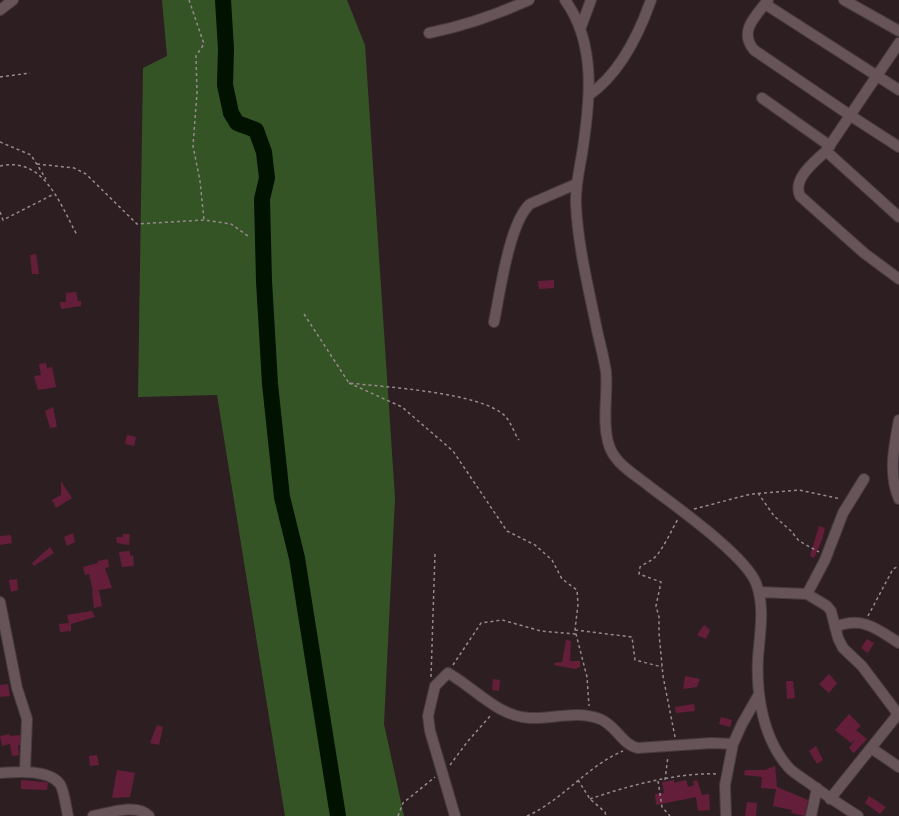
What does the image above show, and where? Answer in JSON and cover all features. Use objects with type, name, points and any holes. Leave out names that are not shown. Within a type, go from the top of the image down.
[{"type":"street","points":[[0,10],[13,0]]},
{"type":"street","points":[[429,33],[451,29],[494,16],[528,0]]},
{"type":"street","points":[[565,0],[575,13],[581,27],[589,70],[589,95],[582,152],[576,184],[576,206],[587,280],[606,371],[605,417],[609,445],[619,463],[683,512],[740,560],[755,580],[759,592],[761,616],[758,696],[769,734],[779,755],[791,770],[830,799],[858,816]]},
{"type":"street","points":[[581,27],[592,0]]},
{"type":"street","points":[[589,95],[607,81],[617,66],[634,38],[651,0]]},
{"type":"street","points":[[844,0],[899,31]]},
{"type":"street","points":[[899,90],[877,77],[767,2],[749,27],[747,34],[750,44],[754,50],[899,147]]},
{"type":"street","points":[[899,43],[828,148],[807,169],[801,178],[798,191],[800,196],[864,252],[899,279]]},
{"type":"street","points":[[762,98],[828,148],[899,217]]},
{"type":"street","points":[[494,322],[506,264],[518,219],[524,209],[530,204],[576,184]]},
{"type":"street","points":[[899,420],[894,488],[899,499]]},
{"type":"street","points":[[807,594],[825,560],[843,513],[864,479]]},
{"type":"street","points":[[759,592],[807,594],[827,606],[831,611],[843,648],[862,666],[898,713],[872,748],[830,799]]},
{"type":"street","points":[[0,602],[17,688],[27,719],[25,771]]},
{"type":"street","points":[[835,627],[851,621],[865,623],[899,643]]},
{"type":"street","points":[[455,816],[428,716],[435,686],[448,673],[503,711],[529,718],[567,714],[589,716],[602,720],[610,725],[632,747],[733,744]]},
{"type":"street","points":[[726,816],[725,785],[733,744],[742,724],[758,696]]},
{"type":"street","points":[[872,748],[899,767]]},
{"type":"street","points":[[0,773],[25,771],[52,777],[60,784],[68,816]]},
{"type":"street","points":[[811,816],[817,788]]},
{"type":"street","points":[[93,816],[137,809],[144,811],[149,816]]},
{"type":"path","points":[[190,0],[204,44],[196,56],[197,93],[193,146],[200,181],[204,220]]},
{"type":"path","points":[[0,77],[30,73]]},
{"type":"path","points":[[0,142],[31,155],[47,180],[77,235]]},
{"type":"path","points":[[0,166],[12,163],[33,170],[47,180]]},
{"type":"path","points":[[37,164],[74,168],[86,174],[137,224],[204,220],[231,224],[248,236]]},
{"type":"path","points":[[0,212],[3,220],[54,194]]},
{"type":"path","points":[[304,314],[349,383],[402,407],[453,451],[507,531],[535,546],[552,560],[562,579],[577,590],[578,604],[576,630],[586,677],[589,716]]},
{"type":"path","points":[[349,383],[426,391],[481,402],[505,416],[519,440]]},
{"type":"path","points":[[665,780],[673,746],[659,633],[659,617],[656,606],[661,582],[639,574],[640,567],[653,559],[661,551],[665,539],[683,512],[758,493],[799,490],[837,499],[852,498]]},
{"type":"path","points":[[758,493],[774,516],[791,531],[799,541],[816,549],[825,560]]},
{"type":"path","points":[[435,553],[430,664],[432,681],[435,686]]},
{"type":"path","points":[[865,623],[893,569],[899,566]]},
{"type":"path","points":[[448,673],[481,623],[502,620],[541,631],[577,634]]},
{"type":"path","points":[[576,630],[632,637],[635,660],[663,667]]},
{"type":"path","points":[[527,816],[544,809],[607,757],[632,747]]},
{"type":"path","points":[[590,799],[617,790],[699,773],[728,775]]},
{"type":"path","points":[[578,780],[590,799],[605,812],[606,816]]},
{"type":"path","points":[[658,781],[662,806],[670,816]]},
{"type":"green space","points":[[162,0],[347,0],[365,45],[395,498],[384,724],[404,816],[285,816],[217,395],[138,397],[143,68],[167,56]]},
{"type":"building","points":[[36,254],[39,274],[32,274],[30,255]]},
{"type":"building","points":[[554,280],[554,288],[539,289],[538,281]]},
{"type":"building","points":[[76,292],[78,301],[81,301],[81,306],[61,309],[60,302],[66,302],[66,293]]},
{"type":"building","points":[[46,363],[47,368],[52,367],[56,387],[38,390],[34,376],[41,375],[39,364]]},
{"type":"building","points":[[53,407],[57,427],[50,428],[45,411]]},
{"type":"building","points":[[127,435],[136,437],[134,446],[125,444]]},
{"type":"building","points":[[61,481],[72,498],[56,508],[52,500],[61,495]]},
{"type":"building","points":[[819,526],[825,528],[822,540],[814,558],[810,556]]},
{"type":"building","points":[[73,533],[75,542],[67,546],[64,537]]},
{"type":"building","points":[[123,534],[130,534],[129,545],[117,543],[116,537],[123,537]]},
{"type":"building","points":[[11,535],[12,543],[0,545],[0,536]]},
{"type":"building","points":[[50,547],[54,553],[34,566],[32,563]]},
{"type":"building","points":[[130,551],[130,556],[133,555],[134,566],[122,567],[119,552]]},
{"type":"building","points":[[108,559],[109,567],[105,568],[112,588],[93,591],[89,574],[85,575],[83,567]]},
{"type":"building","points":[[17,579],[18,590],[11,592],[9,580]]},
{"type":"building","points":[[99,590],[102,606],[94,608],[92,591]]},
{"type":"building","points":[[92,611],[95,617],[71,624],[71,631],[60,632],[59,624],[69,623],[67,615]]},
{"type":"building","points":[[704,625],[710,630],[706,639],[697,635]]},
{"type":"building","points":[[867,639],[874,643],[868,653],[861,648]]},
{"type":"building","points":[[566,640],[571,641],[570,661],[580,661],[580,667],[575,669],[554,665],[554,663],[562,662]]},
{"type":"building","points":[[829,674],[837,683],[829,693],[819,684]]},
{"type":"building","points":[[685,676],[700,679],[697,687],[683,689]]},
{"type":"building","points":[[493,679],[500,680],[499,691],[492,690]]},
{"type":"building","points":[[786,681],[793,681],[795,698],[787,699]]},
{"type":"building","points":[[8,684],[10,696],[0,697],[0,685]]},
{"type":"building","points":[[694,704],[695,711],[676,713],[675,707]]},
{"type":"building","points":[[849,714],[861,726],[856,730],[867,739],[854,753],[849,748],[855,740],[851,743],[835,730]]},
{"type":"building","points":[[721,717],[732,720],[730,727],[719,724]]},
{"type":"building","points":[[157,725],[163,727],[159,745],[150,743]]},
{"type":"building","points":[[10,734],[10,736],[20,735],[20,745],[18,745],[19,755],[12,756],[10,744],[2,746],[0,736]]},
{"type":"building","points":[[816,746],[823,760],[817,764],[809,751]]},
{"type":"building","points":[[97,755],[99,765],[90,766],[89,756]]},
{"type":"building","points":[[775,766],[777,787],[808,800],[805,816],[791,813],[792,810],[773,806],[776,789],[761,788],[762,777],[744,775],[745,770],[765,770]]},
{"type":"building","points":[[117,770],[135,773],[130,797],[112,798]]},
{"type":"building","points":[[21,780],[48,783],[47,790],[21,789]]},
{"type":"building","points":[[674,780],[674,783],[686,780],[688,787],[694,785],[693,781],[697,780],[702,795],[709,794],[710,810],[698,811],[696,797],[656,805],[655,794],[664,793],[662,782]]},
{"type":"building","points":[[869,796],[886,807],[880,814],[865,803]]},
{"type":"building","points":[[747,802],[757,803],[756,816],[745,816]]},
{"type":"waterway","points":[[223,0],[226,49],[225,85],[231,113],[237,123],[256,130],[264,152],[267,178],[262,199],[264,281],[270,384],[282,497],[297,558],[338,816]]}]
